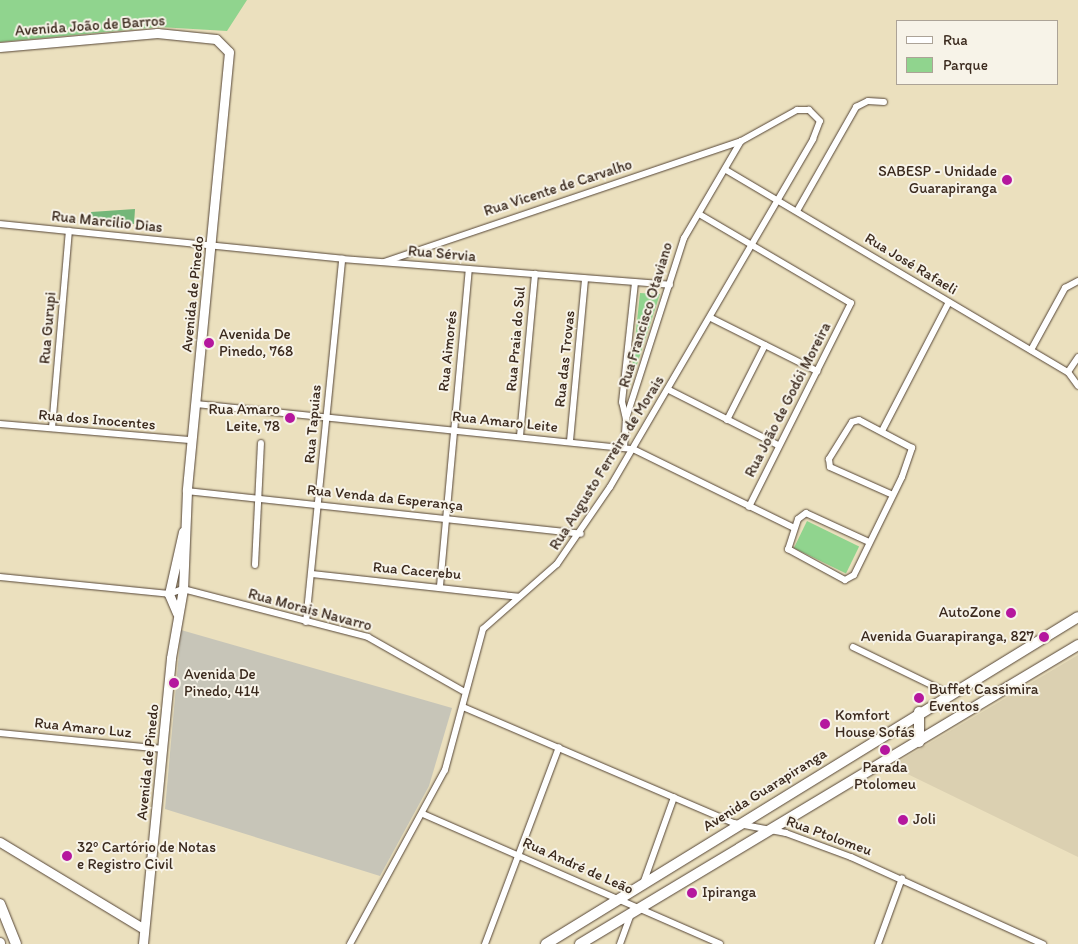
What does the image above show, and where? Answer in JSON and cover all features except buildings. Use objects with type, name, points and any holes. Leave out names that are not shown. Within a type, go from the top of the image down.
[{"type":"main road","name":"Avenida Guarapiranga","points":[[546,944],[619,896],[739,825],[919,712],[1078,617]]},
{"type":"main road","points":[[580,944],[635,910],[775,830],[1078,645]]},
{"type":"main road","points":[[919,712],[919,742]]},
{"type":"main road","points":[[0,904],[16,944]]},
{"type":"street","name":"Avenida João de Barros","points":[[0,47],[117,35],[181,34],[216,39],[226,46],[230,58]]},
{"type":"street","name":"Avenida de Pinedo","points":[[143,944],[177,613],[183,590],[183,532],[230,58]]},
{"type":"street","points":[[797,211],[856,108],[868,101],[884,102]]},
{"type":"street","name":"Rua Vicente de Carvalho","points":[[384,262],[741,141],[803,108],[819,118]]},
{"type":"street","name":"Rua Augusto Ferreira de Morais","points":[[350,944],[423,814],[445,770],[463,707],[463,691],[483,629],[558,564],[581,534],[669,390],[753,245],[818,130],[819,118]]},
{"type":"street","name":"Rua Francisco Otaviano","points":[[624,448],[626,419],[670,285],[680,246],[726,170],[741,141]]},
{"type":"street","name":"Rua José Rafaeli","points":[[726,170],[1068,372],[1076,377],[1078,386]]},
{"type":"street","points":[[700,214],[753,245]]},
{"type":"street","name":"Rua Marcilio Dias","points":[[0,224],[211,246]]},
{"type":"street","name":"Rua Gurupi","points":[[52,428],[69,231]]},
{"type":"street","name":"Rua João de Godói Moreira","points":[[749,507],[778,445],[851,305],[847,298],[753,245]]},
{"type":"street","name":"Rua Sérvia","points":[[211,246],[342,259],[670,285]]},
{"type":"street","name":"Rua Tapuias","points":[[306,622],[342,259]]},
{"type":"street","name":"Rua Aimorés","points":[[440,586],[469,269]]},
{"type":"street","name":"Rua Praia do Sul","points":[[520,436],[535,274]]},
{"type":"street","name":"Rua das Trovas","points":[[570,441],[585,279]]},
{"type":"street","points":[[1031,350],[1065,288],[1078,281]]},
{"type":"street","points":[[626,419],[622,402],[635,283]]},
{"type":"street","points":[[882,431],[949,302]]},
{"type":"street","points":[[711,318],[817,371]]},
{"type":"street","points":[[727,420],[765,345]]},
{"type":"street","points":[[1068,372],[1078,357]]},
{"type":"street","points":[[669,390],[778,445]]},
{"type":"street","name":"Rua Amaro Leite","points":[[196,404],[570,441],[633,449],[794,528]]},
{"type":"street","points":[[869,542],[809,514],[801,516],[794,528],[790,554],[850,579],[869,542],[891,494],[912,448],[859,420],[852,422],[829,459],[830,467],[891,494]]},
{"type":"street","name":"Rua dos Inocentes","points":[[0,424],[192,440]]},
{"type":"street","points":[[255,564],[261,443]]},
{"type":"street","name":"Rua Venda da Esperança","points":[[187,491],[445,517],[581,534]]},
{"type":"street","name":"Avenida de Pinedo","points":[[168,594],[183,532]]},
{"type":"street","name":"Rua Cacerebu","points":[[312,574],[440,586],[519,597]]},
{"type":"street","points":[[0,578],[168,594],[177,613]]},
{"type":"street","name":"Rua Morais Navarro","points":[[168,594],[183,590],[368,637],[463,691]]},
{"type":"street","points":[[853,647],[950,694]]},
{"type":"street","name":"Rua Ptolomeu","points":[[463,707],[739,825],[775,830],[902,878],[1043,944]]},
{"type":"street","name":"Rua Amaro Luz","points":[[0,733],[163,749]]},
{"type":"street","points":[[485,944],[559,747]]},
{"type":"street","points":[[644,881],[674,797]]},
{"type":"street","name":"Rua André de Leão","points":[[423,814],[619,896],[635,910],[720,944]]},
{"type":"street","points":[[0,842],[144,929]]},
{"type":"street","points":[[878,944],[902,878]]},
{"type":"street","points":[[620,944],[635,910]]},
{"type":"shaded area","points":[[181,630],[452,708],[429,786],[380,876],[165,809]]},
{"type":"shaded area","points":[[1078,655],[1078,857],[891,766],[903,759]]},
{"type":"green space","points":[[0,0],[247,0],[227,31],[159,27],[0,42]]},
{"type":"green space","points":[[135,209],[134,224],[91,222],[91,212]]},
{"type":"green space","points":[[640,293],[660,294],[630,386]]},
{"type":"green space","points":[[807,521],[859,546],[846,573],[794,548]]},
{"type":"place","name":"SABESP - Unidade Guarapiranga","points":[[1007,180]]},
{"type":"place","name":"Avenida De Pinedo, 768","points":[[209,343]]},
{"type":"place","name":"Rua Amaro Leite, 78","points":[[290,418]]},
{"type":"place","name":"AutoZone","points":[[1011,613]]},
{"type":"place","name":"Avenida Guarapiranga, 827","points":[[1044,637]]},
{"type":"place","name":"Avenida De Pinedo, 414","points":[[174,683]]},
{"type":"place","name":"Buffet Cassimira Eventos","points":[[919,698]]},
{"type":"place","name":"Komfort House Sofás","points":[[825,724]]},
{"type":"place","name":"Parada Ptolomeu","points":[[885,750]]},
{"type":"place","name":"Joli","points":[[903,820]]},
{"type":"place","name":"32º Cartório de Notas e Registro Civil","points":[[67,856]]},
{"type":"place","name":"Ipiranga","points":[[692,893]]}]
